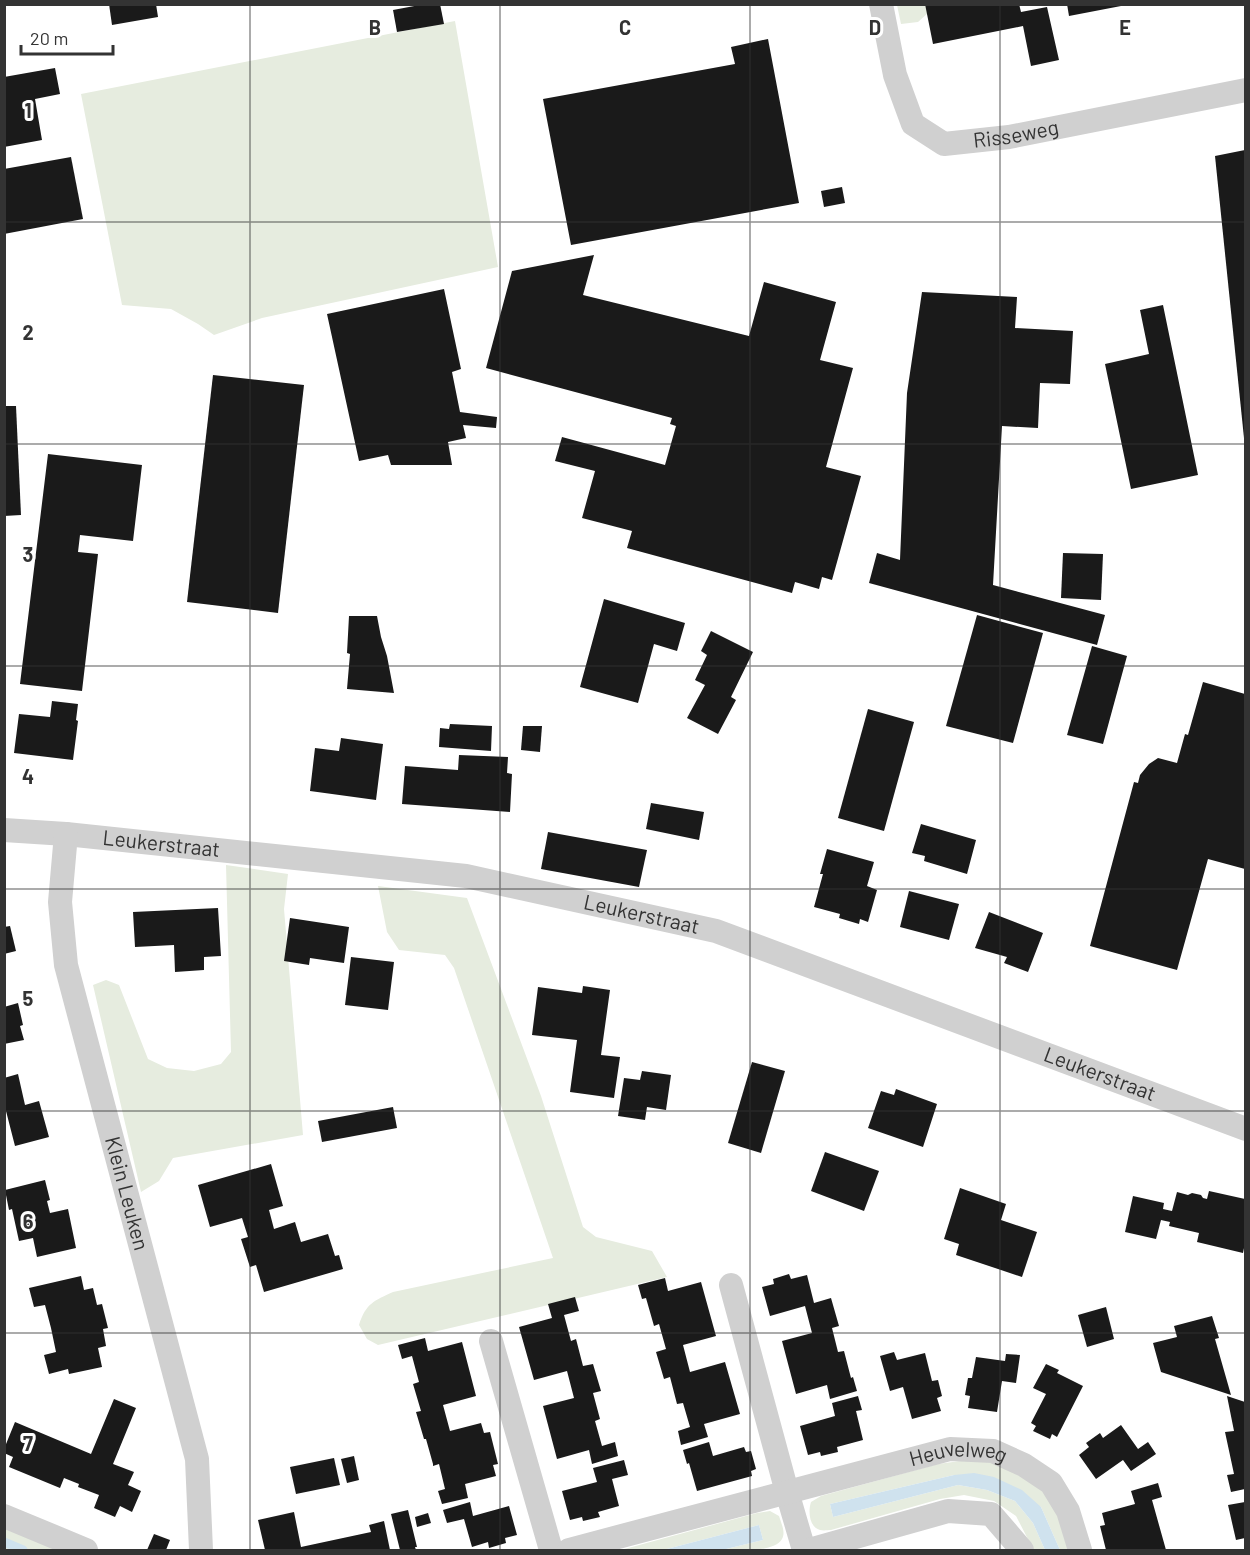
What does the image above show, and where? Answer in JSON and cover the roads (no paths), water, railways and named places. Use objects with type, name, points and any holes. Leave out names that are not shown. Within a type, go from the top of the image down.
[{"type":"street","name":"Risseweg","points":[[881,4],[895,75],[913,124],[944,144],[1009,137],[1245,90]]},
{"type":"street","name":"Leukerstraat","points":[[4,830],[66,834],[466,876],[716,931],[1245,1129]]},
{"type":"street","name":"Klein Leuken","points":[[66,834],[60,902],[66,966],[198,1460],[201,1551]]},
{"type":"street","points":[[731,1285],[804,1551]]},
{"type":"street","points":[[491,1341],[550,1551]]},
{"type":"street","name":"Heuvelweg","points":[[569,1551],[950,1449],[993,1451],[1024,1465],[1051,1483],[1068,1510],[1080,1551]]},
{"type":"street","points":[[809,1551],[948,1511],[991,1514],[1022,1551]]},
{"type":"street","points":[[4,1516],[86,1551]]},
{"type":"water","points":[[974,1473],[994,1477],[1022,1490],[1041,1507],[1060,1550],[1045,1550],[1033,1523],[1015,1501],[987,1490],[958,1485],[833,1517],[830,1504],[954,1475]]},
{"type":"water","points":[[759,1525],[763,1540],[722,1550],[663,1550]]},
{"type":"waterway","points":[[4,1542],[23,1550]]}]
